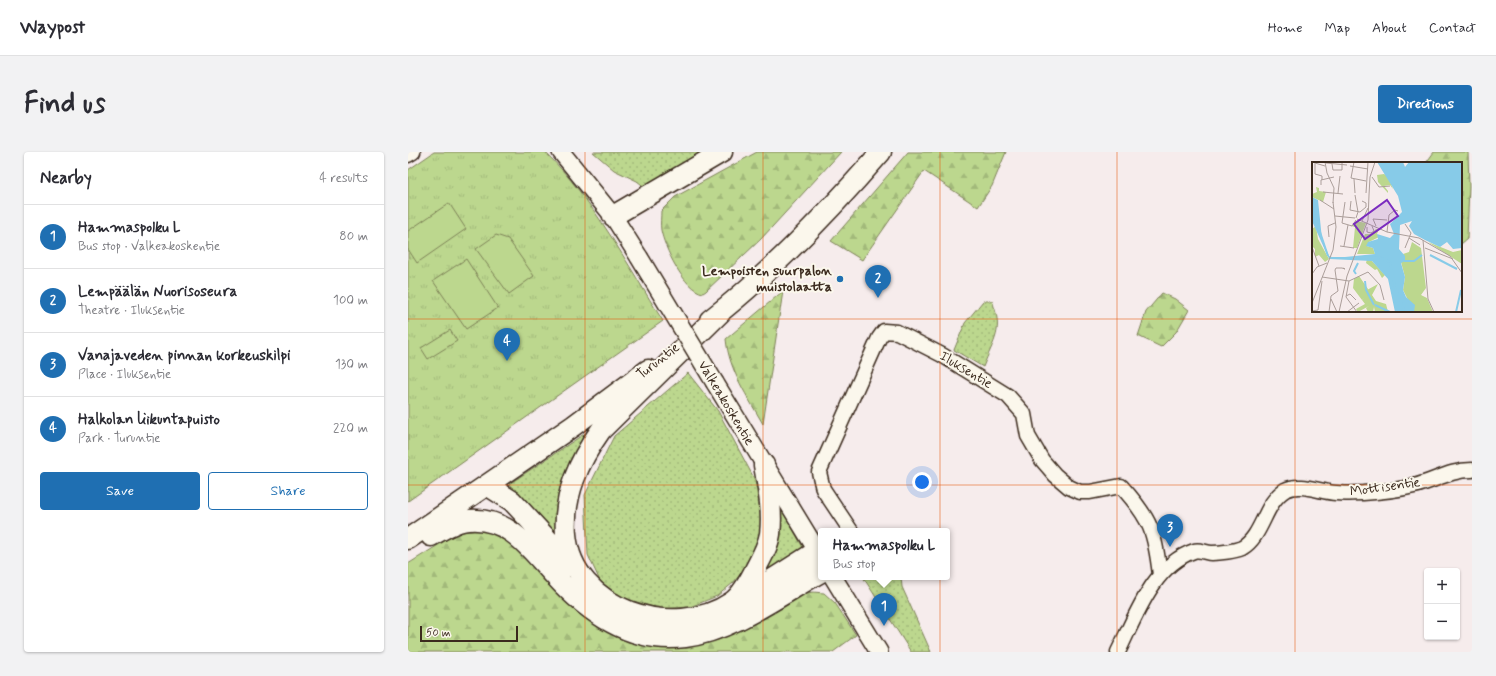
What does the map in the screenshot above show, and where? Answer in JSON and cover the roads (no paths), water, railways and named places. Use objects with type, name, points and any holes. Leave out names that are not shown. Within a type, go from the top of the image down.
[{"type":"main road","points":[[613,216],[722,152]]},
{"type":"main road","name":"Turuntie","points":[[408,539],[573,426],[721,312],[761,277],[836,204],[881,152]]},
{"type":"main road","points":[[578,573],[566,535],[566,511],[570,487],[588,449],[601,430],[721,312]]},
{"type":"main road","points":[[733,601],[752,577],[768,545],[771,512],[764,465]]},
{"type":"main road","points":[[487,485],[512,501],[589,585],[616,605],[629,612],[656,619],[673,620],[695,617],[715,611],[758,589],[818,555]]},
{"type":"main road","points":[[408,549],[452,525],[468,520],[494,522],[516,534],[555,577],[586,606],[625,630],[638,635],[667,638],[685,637],[702,633],[739,619],[818,574]]},
{"type":"street","points":[[408,155],[412,152]]},
{"type":"street","name":"Valkeakoskentie","points":[[560,152],[613,216],[818,552]]},
{"type":"street","name":"Iluksentie","points":[[850,528],[822,489],[820,472],[879,338],[884,331],[897,332],[942,355],[1008,396],[1024,414],[1028,436],[1042,460],[1055,475],[1069,487],[1080,492],[1090,492],[1121,486],[1139,508],[1151,527],[1156,542],[1160,575]]},
{"type":"street","name":"Mottisentie","points":[[1118,652],[1142,603],[1160,575],[1176,559],[1196,550],[1212,553],[1240,549],[1253,538],[1272,504],[1284,491],[1290,488],[1299,487],[1336,493],[1364,493],[1415,486],[1455,471],[1472,470]]},
{"type":"street","points":[[835,580],[879,652]]},
{"type":"place","name":"Lempoisten suurpalon muistolaatta","points":[[840,279]]},
{"type":"place","name":"Lempäälän Nuorisoseura","points":[[878,298]]},
{"type":"place","name":"Halkolan liikuntapuisto","points":[[507,361]]},
{"type":"place","name":"Vanajaveden pinnan korkeuskilpi","points":[[1170,547]]},
{"type":"place","name":"Hammaspolku L","points":[[884,626]]}]
